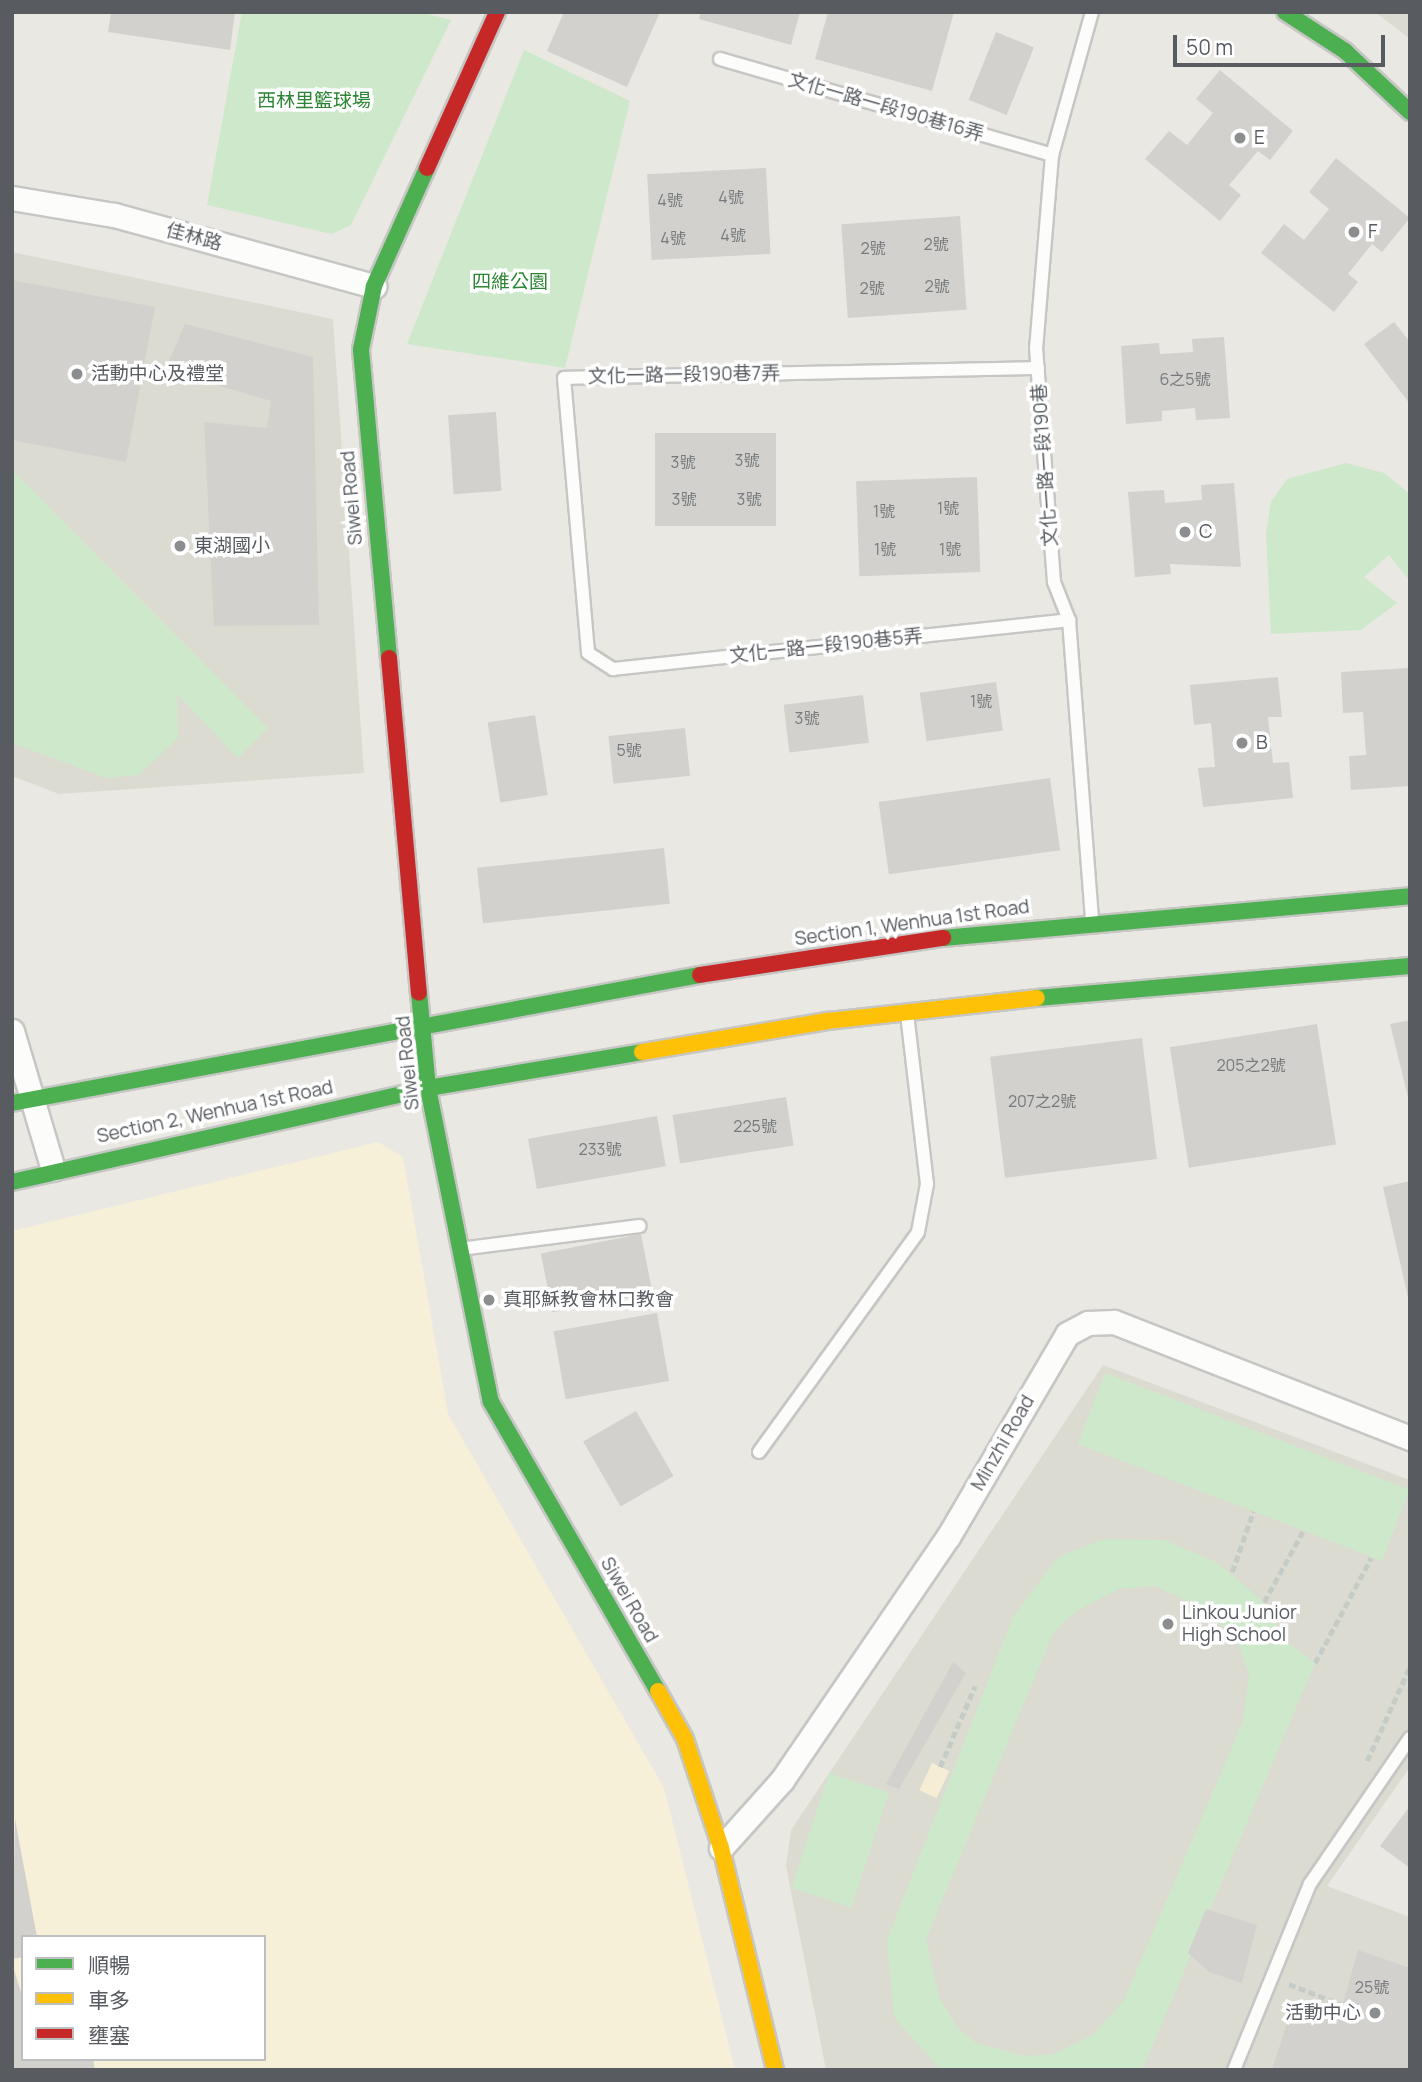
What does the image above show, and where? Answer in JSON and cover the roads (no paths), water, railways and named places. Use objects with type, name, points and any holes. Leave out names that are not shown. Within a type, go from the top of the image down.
[{"type":"main road","name":"Siwei Road","points":[[497,12],[374,286],[362,349],[369,455],[425,1023],[428,1087],[491,1402],[685,1739],[721,1848],[775,2070]]},
{"type":"main road","points":[[1285,12],[1345,51],[1410,112]]},
{"type":"main road","name":"Section 1, Wenhua 1st Road","points":[[425,1023],[694,976],[1092,921],[1410,896]]},
{"type":"main road","points":[[428,1087],[907,1013],[1230,977],[1410,966]]},
{"type":"main road","points":[[22,1100],[425,1023]]},
{"type":"main road","name":"Section 2, Wenhua 1st Road","points":[[12,1181],[53,1169],[428,1087]]},
{"type":"street","name":"佳林路","points":[[12,198],[114,215],[374,286]]},
{"type":"street","points":[[12,1031],[22,1100],[53,1169]]},
{"type":"street","name":"Minzhi Road","points":[[721,1848],[782,1780],[948,1537],[1067,1334],[1088,1323],[1114,1322],[1410,1438]]},
{"type":"lane","name":"文化一路一段190巷","points":[[1092,12],[1052,155],[1038,368],[1054,582],[1069,620],[1092,921]]},
{"type":"lane","name":"文化一路一段190巷16弄","points":[[720,59],[1052,155]]},
{"type":"lane","name":"文化一路一段190巷7弄","points":[[588,653],[564,377],[1038,368]]},
{"type":"lane","name":"文化一路一段190巷5弄","points":[[588,653],[613,669],[1069,620]]},
{"type":"lane","points":[[759,1452],[918,1232],[927,1184],[907,1013]]},
{"type":"lane","points":[[460,1249],[640,1226]]},
{"type":"lane","points":[[1234,2070],[1310,1884],[1410,1738]]},
{"type":"place","name":"E","points":[[1240,138]]},
{"type":"place","name":"F","points":[[1354,232]]},
{"type":"place","name":"活動中心及禮堂","points":[[77,374]]},
{"type":"place","name":"C","points":[[1185,532]]},
{"type":"place","name":"東湖國小","points":[[180,546]]},
{"type":"place","name":"B","points":[[1242,743]]},
{"type":"place","name":"真耶穌教會林口教會","points":[[489,1300]]},
{"type":"place","name":"Linkou Junior High School","points":[[1168,1624]]},
{"type":"place","name":"活動中心","points":[[1375,2013]]},
{"type":"park label","name":"西林里籃球場","points":[[314,101]]},
{"type":"park label","name":"四維公園","points":[[510,282]]}]
